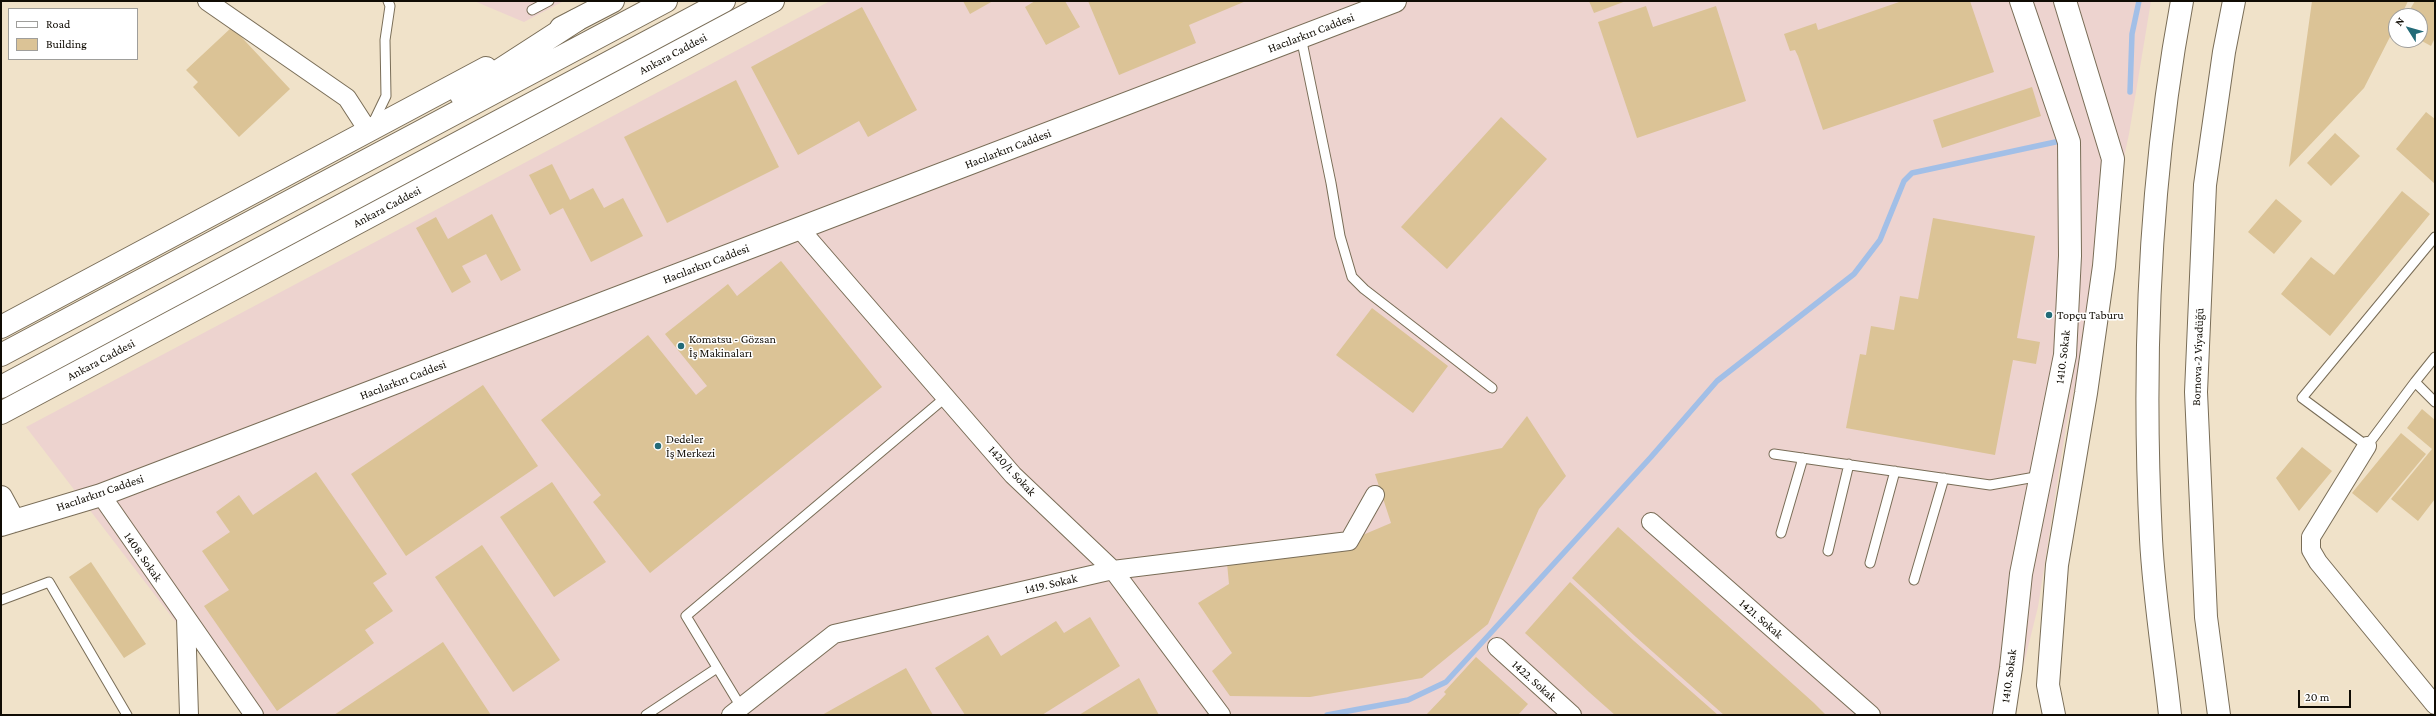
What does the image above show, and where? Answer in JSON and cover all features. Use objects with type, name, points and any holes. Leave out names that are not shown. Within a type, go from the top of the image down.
[{"type":"main road","points":[[1,327],[613,1]]},
{"type":"main road","points":[[1,354],[666,1]]},
{"type":"main road","name":"Ankara Caddesi","points":[[1,386],[724,1]]},
{"type":"main road","name":"Ankara Caddesi","points":[[1,413],[773,1]]},
{"type":"main road","name":"1410. Sokak","points":[[2004,715],[2011,668],[2021,574],[2065,355],[2070,256],[2069,142],[2021,1]]},
{"type":"main road","points":[[2054,715],[2048,685],[2057,565],[2086,393],[2104,266],[2113,159],[2065,1]]},
{"type":"main road","points":[[2170,715],[2151,540],[2147,324],[2158,180],[2175,42],[2182,1]]},
{"type":"main road","name":"Bornova-2 Viyadüğü","points":[[2219,715],[2206,617],[2196,392],[2205,185],[2224,52],[2234,1]]},
{"type":"main road","name":"Hacılarkırı Caddesi","points":[[1,497],[8,523],[101,495],[1301,37],[1384,3]]},
{"type":"main road","points":[[342,173],[577,20]]},
{"type":"street","points":[[207,1],[347,98],[369,132]]},
{"type":"street","name":"1420/1. Sokak","points":[[799,228],[1013,474],[1113,570],[1221,715]]},
{"type":"street","points":[[2367,446],[2318,523],[2311,537],[2311,550],[2318,562],[2435,705]]},
{"type":"street","name":"1408. Sokak","points":[[101,495],[254,715]]},
{"type":"street","name":"1419. Sokak","points":[[736,711],[834,634],[1113,570],[1349,541],[1375,496]]},
{"type":"street","name":"1421. Sokak","points":[[1651,522],[1871,715]]},
{"type":"street","points":[[186,618],[189,715]]},
{"type":"street","name":"1422. Sokak","points":[[1497,647],[1572,715]]},
{"type":"lane","points":[[369,132],[386,96],[385,40],[390,6],[388,1]]},
{"type":"lane","points":[[532,10],[549,1]]},
{"type":"lane","points":[[1301,37],[1332,183],[1340,236],[1352,277],[1364,289],[1492,388]]},
{"type":"lane","points":[[2435,237],[2302,398],[2367,446],[2435,357]]},
{"type":"lane","points":[[2415,382],[2435,402]]},
{"type":"lane","points":[[736,711],[717,668],[686,616],[946,397]]},
{"type":"lane","points":[[1774,454],[1990,485],[2042,475]]},
{"type":"lane","points":[[1781,533],[1803,458]]},
{"type":"lane","points":[[1828,551],[1849,464]]},
{"type":"lane","points":[[1870,563],[1896,471]]},
{"type":"lane","points":[[1914,580],[1944,478]]},
{"type":"lane","points":[[1,600],[49,582],[127,715]]},
{"type":"lane","points":[[646,715],[717,668]]},
{"type":"shaded area","points":[[474,1],[564,1],[524,22]]},
{"type":"shaded area","points":[[830,1],[2151,1],[2129,134],[2066,427],[2038,607],[2011,715],[247,715],[26,427]]},
{"type":"building","points":[[963,1],[993,1],[970,14]]},
{"type":"building","points":[[1035,1],[1065,1],[1080,27],[1046,45],[1025,7]]},
{"type":"building","points":[[1088,1],[1246,1],[1189,25],[1196,43],[1119,75]]},
{"type":"building","points":[[1589,1],[1626,1],[1594,13]]},
{"type":"building","points":[[1902,1],[1970,1],[1994,72],[1823,130],[1798,56],[1795,50],[1790,51],[1784,34],[1816,23],[1818,30]]},
{"type":"building","points":[[2312,1],[2408,1],[2405,8],[2388,8],[2388,41],[2364,88],[2289,167]]},
{"type":"building","points":[[2415,1],[2435,1],[2435,38],[2431,46],[2428,44],[2428,8],[2411,8]]},
{"type":"building","points":[[1646,6],[1653,27],[1716,6],[1746,101],[1637,138],[1598,22]]},
{"type":"building","points":[[862,7],[917,110],[868,137],[859,121],[798,155],[751,67]]},
{"type":"building","points":[[232,27],[290,89],[239,137],[193,87],[198,82],[186,70]]},
{"type":"building","points":[[736,80],[779,167],[667,223],[624,137]]},
{"type":"building","points":[[2032,87],[2041,116],[1942,148],[1933,120]]},
{"type":"building","points":[[2426,112],[2435,119],[2435,184],[2396,149]]},
{"type":"building","points":[[1501,117],[1547,159],[1447,269],[1401,227]]},
{"type":"building","points":[[2335,133],[2360,156],[2331,186],[2307,163]]},
{"type":"building","points":[[552,164],[570,200],[593,188],[604,208],[623,198],[643,236],[591,262],[563,208],[550,215],[529,175]]},
{"type":"building","points":[[2402,191],[2430,214],[2330,336],[2281,294],[2311,257],[2334,275]]},
{"type":"building","points":[[2276,199],[2302,221],[2274,254],[2248,232]]},
{"type":"building","points":[[492,214],[521,270],[501,281],[486,254],[462,266],[471,282],[452,293],[416,228],[436,217],[448,239]]},
{"type":"building","points":[[1933,218],[2035,236],[2017,338],[2040,342],[2036,364],[2013,360],[1995,455],[1846,428],[1860,354],[1866,355],[1871,326],[1894,330],[1900,296],[1918,299]]},
{"type":"building","points":[[781,261],[882,387],[650,573],[593,502],[601,495],[541,420],[648,335],[696,395],[707,386],[665,334],[728,284],[737,296]]},
{"type":"building","points":[[1372,308],[1448,366],[1413,413],[1336,355]]},
{"type":"building","points":[[483,385],[538,466],[406,556],[351,474]]},
{"type":"building","points":[[2422,409],[2435,420],[2435,499],[2418,521],[2391,499],[2432,449],[2407,428]]},
{"type":"building","points":[[1527,416],[1566,476],[1539,509],[1488,624],[1422,678],[1310,697],[1230,696],[1212,671],[1232,653],[1198,603],[1229,584],[1227,563],[1357,548],[1358,537],[1391,523],[1375,474],[1502,448]]},
{"type":"building","points":[[2401,433],[2426,454],[2377,513],[2352,493]]},
{"type":"building","points":[[2302,447],[2332,471],[2299,511],[2276,478]]},
{"type":"building","points":[[316,472],[387,574],[373,583],[393,611],[365,630],[374,643],[277,711],[204,606],[229,590],[202,551],[230,532],[216,512],[239,495],[253,515]]},
{"type":"building","points":[[552,482],[606,562],[554,597],[500,517]]},
{"type":"building","points":[[1618,527],[1826,715],[1724,715],[1636,637],[1572,578]]},
{"type":"building","points":[[482,545],[560,660],[513,692],[435,577]]},
{"type":"building","points":[[91,562],[146,644],[124,658],[69,577]]},
{"type":"building","points":[[1570,582],[1718,715],[1615,715],[1589,692],[1525,633]]},
{"type":"building","points":[[1090,617],[1120,666],[1042,715],[965,715],[935,668],[988,635],[1001,656],[1056,621],[1064,633]]},
{"type":"building","points":[[443,642],[491,715],[334,715]]},
{"type":"building","points":[[1476,657],[1528,704],[1518,715],[1426,715],[1446,694],[1444,692]]},
{"type":"building","points":[[906,668],[933,715],[822,715]]},
{"type":"building","points":[[1139,678],[1159,715],[1079,715]]},
{"type":"waterway","points":[[2130,92],[2132,34],[2139,1]]},
{"type":"waterway","points":[[1327,715],[1408,700],[1446,682],[1651,457],[1717,381],[1854,274],[1880,240],[1904,181],[1912,173],[2060,141]]},
{"type":"place","name":"Topçu Taburu","points":[[2049,315]]},
{"type":"place","name":"Komatsu - Gözsan İş Makinaları","points":[[681,346]]},
{"type":"place","name":"Dedeler İş Merkezi","points":[[658,446]]}]
